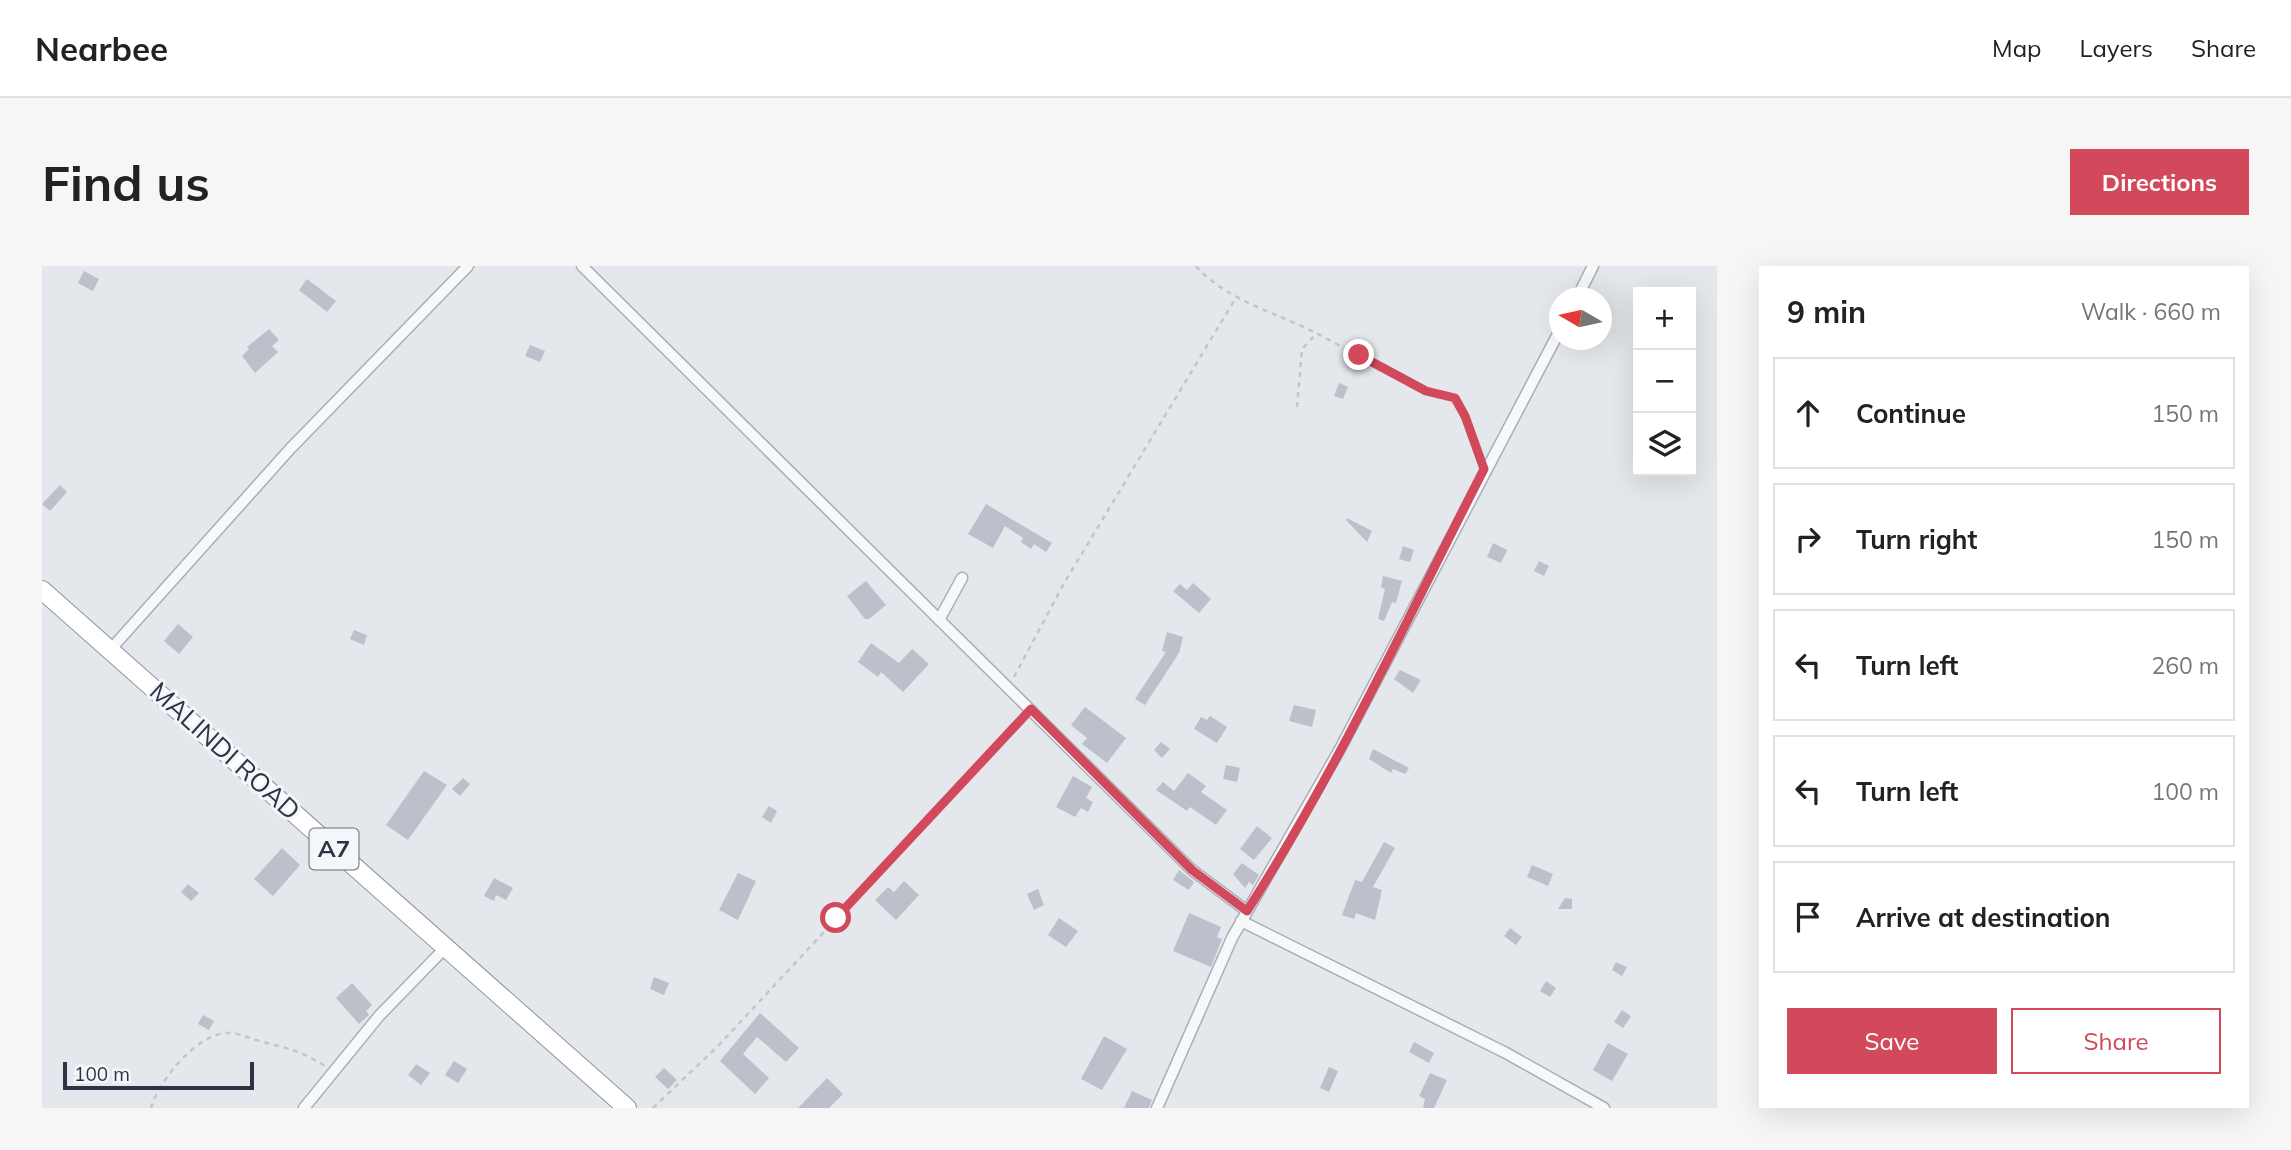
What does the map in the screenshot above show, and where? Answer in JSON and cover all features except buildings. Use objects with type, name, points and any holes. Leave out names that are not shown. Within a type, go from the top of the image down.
[{"type":"highway","name":"MALINDI ROAD","points":[[42,590],[627,1108]]},
{"type":"street","points":[[111,649],[290,449],[468,266]]},
{"type":"street","points":[[582,266],[1192,870],[1244,916],[1506,1053],[1604,1108]]},
{"type":"street","points":[[1582,287],[1593,266]]},
{"type":"street","points":[[1157,1108],[1201,1005],[1244,916],[1295,833],[1352,728],[1484,469],[1549,349]]},
{"type":"street","points":[[939,620],[962,578]]},
{"type":"street","points":[[304,1108],[379,1016],[444,948]]},
{"type":"path","points":[[1196,266],[1237,296],[1317,333],[1426,391],[1455,398],[1465,416],[1484,469]]},
{"type":"path","points":[[1009,686],[1063,585],[1237,296]]},
{"type":"path","points":[[1297,407],[1302,349],[1317,333]]},
{"type":"path","points":[[653,1108],[718,1046],[1031,709]]},
{"type":"path","points":[[151,1108],[166,1077],[184,1058],[212,1036],[230,1032],[300,1050],[334,1071]]},
{"type":"route","points":[[836,918],[1031,709],[1192,870],[1247,911],[1295,833],[1484,469],[1465,416],[1455,398],[1426,391],[1359,355]]}]
